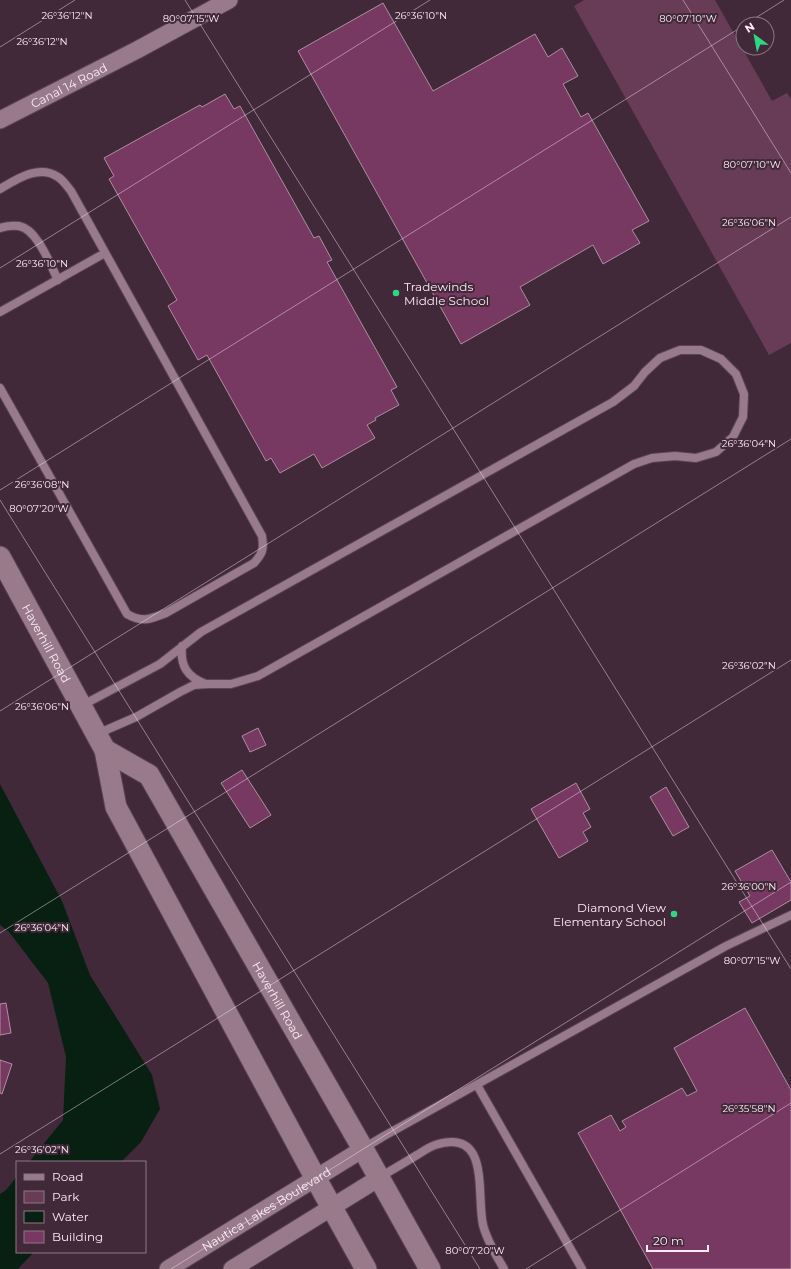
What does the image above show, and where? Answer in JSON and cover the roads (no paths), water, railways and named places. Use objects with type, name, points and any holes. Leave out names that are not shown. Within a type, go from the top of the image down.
[{"type":"street","name":"Canal 14 Road","points":[[0,120],[137,50],[229,0]]},
{"type":"street","name":"Haverhill Road","points":[[0,557],[101,743],[116,807],[366,1269]]},
{"type":"street","name":"Haverhill Road","points":[[101,743],[149,775],[430,1269]]},
{"type":"street","name":"Nautica Lakes Boulevard","points":[[168,1269],[363,1149]]},
{"type":"street","points":[[232,1269],[379,1178]]},
{"type":"lane","points":[[0,189],[20,177],[35,172],[48,173],[59,177],[70,191],[262,536],[263,546],[261,555],[254,563],[166,612],[154,618],[144,620],[134,619],[127,614],[0,388]]},
{"type":"lane","points":[[0,228],[10,225],[20,226],[29,230],[36,238],[58,280]]},
{"type":"lane","points":[[0,312],[105,254]]},
{"type":"lane","points":[[81,706],[160,664],[201,632],[613,402],[634,386],[645,372],[660,358],[680,350],[701,350],[721,358],[736,374],[744,394],[743,417],[733,437],[716,452],[696,458],[675,456],[652,458],[634,464],[258,676],[231,684],[194,685],[136,717],[101,743]]},
{"type":"lane","points":[[182,646],[181,656],[184,666],[189,674],[197,680],[207,684]]},
{"type":"lane","points":[[363,1149],[726,946],[791,915]]},
{"type":"lane","points":[[478,1085],[582,1269]]},
{"type":"lane","points":[[379,1178],[434,1145],[454,1142],[462,1143],[469,1147],[474,1156],[480,1177],[480,1207],[483,1226],[492,1248],[504,1269]]},
{"type":"water","points":[[0,784],[62,901],[90,975],[152,1075],[160,1109],[141,1142],[122,1161],[30,1161],[63,1120],[66,1057],[48,983],[9,932],[0,925]]},
{"type":"water","points":[[16,1177],[16,1253],[33,1253],[18,1269],[0,1269],[0,1194],[6,1190]]},
{"type":"place","name":"Tradewinds Middle School","points":[[396,293]]},
{"type":"place","name":"Diamond View Elementary School","points":[[674,914]]}]
